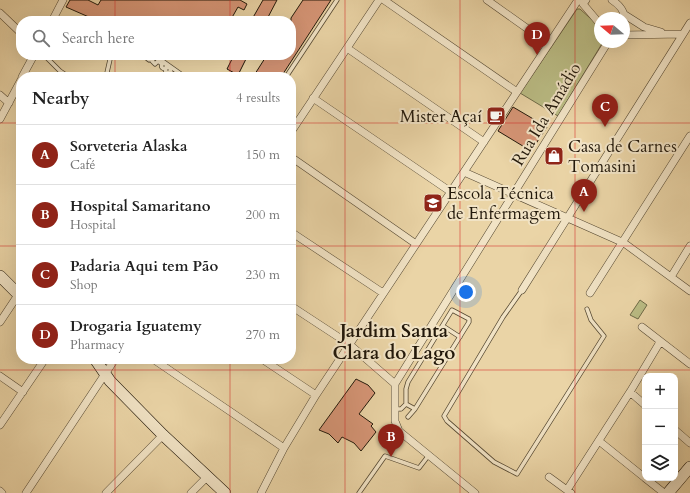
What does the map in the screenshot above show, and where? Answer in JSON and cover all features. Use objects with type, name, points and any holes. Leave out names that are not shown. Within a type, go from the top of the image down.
[{"type":"street","points":[[55,16],[63,0]]},
{"type":"street","points":[[296,124],[379,0]]},
{"type":"street","points":[[384,0],[517,92]]},
{"type":"street","points":[[487,0],[549,44]]},
{"type":"street","points":[[261,493],[284,448],[316,395],[549,44],[582,1],[594,16]]},
{"type":"street","points":[[614,1],[621,12]]},
{"type":"street","points":[[0,13],[16,28]]},
{"type":"street","points":[[630,19],[644,27],[667,33]]},
{"type":"street","points":[[522,290],[690,23]]},
{"type":"street","points":[[630,35],[667,33],[682,34]]},
{"type":"street","points":[[347,48],[484,142]]},
{"type":"street","name":"Rua Ida Amádio","points":[[395,384],[604,48]]},
{"type":"street","points":[[25,72],[31,60]]},
{"type":"street","points":[[0,119],[16,90]]},
{"type":"street","points":[[0,95],[9,103]]},
{"type":"street","points":[[313,98],[451,192]]},
{"type":"street","points":[[590,293],[624,243],[690,136]]},
{"type":"street","points":[[296,160],[416,244]]},
{"type":"street","points":[[464,172],[624,243],[690,291]]},
{"type":"street","points":[[296,235],[383,293]]},
{"type":"street","points":[[671,277],[690,246]]},
{"type":"street","points":[[0,276],[16,292]]},
{"type":"street","points":[[0,322],[16,301]]},
{"type":"street","points":[[296,309],[349,344],[395,384],[394,409],[395,421],[399,432],[475,493]]},
{"type":"street","points":[[642,327],[690,364]]},
{"type":"street","points":[[548,477],[569,492],[660,342]]},
{"type":"street","points":[[0,425],[42,364]]},
{"type":"street","points":[[99,364],[104,375],[163,435],[225,493]]},
{"type":"street","points":[[26,493],[112,364]]},
{"type":"street","points":[[160,364],[284,448]]},
{"type":"street","points":[[270,364],[316,395]]},
{"type":"street","points":[[0,376],[23,392]]},
{"type":"street","points":[[630,392],[642,402]]},
{"type":"street","points":[[678,433],[690,443]]},
{"type":"street","points":[[106,493],[163,435]]},
{"type":"street","points":[[600,441],[642,476]]},
{"type":"street","points":[[668,493],[690,467]]},
{"type":"street","points":[[191,493],[208,476]]},
{"type":"street","points":[[649,481],[664,493]]},
{"type":"lane","points":[[289,72],[337,0]]},
{"type":"lane","points":[[49,60],[62,72]]},
{"type":"lane","points":[[107,72],[110,60]]},
{"type":"lane","points":[[153,60],[155,64],[158,61],[166,65],[166,68],[170,68],[171,72]]},
{"type":"lane","points":[[161,60],[178,72]]},
{"type":"lane","points":[[522,290],[503,317],[444,416],[446,421],[494,462],[517,474],[604,336],[591,320],[587,309]]},
{"type":"lane","points":[[406,404],[406,389],[408,382],[452,310],[469,319],[469,322],[460,337],[415,409],[408,417]]},
{"type":"lane","points":[[443,326],[460,337]]},
{"type":"lane","points":[[406,404],[415,409]]},
{"type":"lane","points":[[394,409],[401,408],[406,404]]},
{"type":"lane","points":[[359,493],[385,456],[419,468],[429,455]]},
{"type":"green space","points":[[577,9],[580,9],[594,22],[594,48],[599,48],[558,116],[520,93]]},
{"type":"green space","points":[[640,300],[647,305],[638,319],[630,315]]},
{"type":"building","points":[[70,0],[88,0],[98,5],[101,0],[240,0],[247,4],[244,10],[238,7],[233,16],[87,16],[66,7]]},
{"type":"building","points":[[263,0],[277,0],[269,16],[254,16]]},
{"type":"building","points":[[303,0],[331,0],[296,54],[296,16],[292,16]]},
{"type":"building","points":[[232,60],[246,60],[240,72],[232,72],[227,69]]},
{"type":"building","points":[[264,60],[292,60],[284,72],[256,72]]},
{"type":"building","points":[[513,107],[547,127],[531,151],[498,131]]},
{"type":"building","points":[[356,379],[368,385],[375,393],[359,414],[373,424],[371,426],[376,432],[361,451],[354,443],[342,437],[338,443],[329,434],[319,430]]},
{"type":"place","name":"Drogaria Iguatemy","points":[[537,55]]},
{"type":"place","name":"Mister Açaí","points":[[496,116]]},
{"type":"place","name":"Padaria Aqui tem Pão","points":[[605,127]]},
{"type":"place","name":"Casa de Carnes Tomasini","points":[[554,156]]},
{"type":"place","name":"Escola Técnica de Enfermagem","points":[[433,203]]},
{"type":"place","name":"Sorveteria Alaska","points":[[584,212]]},
{"type":"place","name":"Hospital Samaritano","points":[[391,457]]},
{"type":"district","name":"Jardim Santa Clara do Lago","points":[[394,341]]}]
